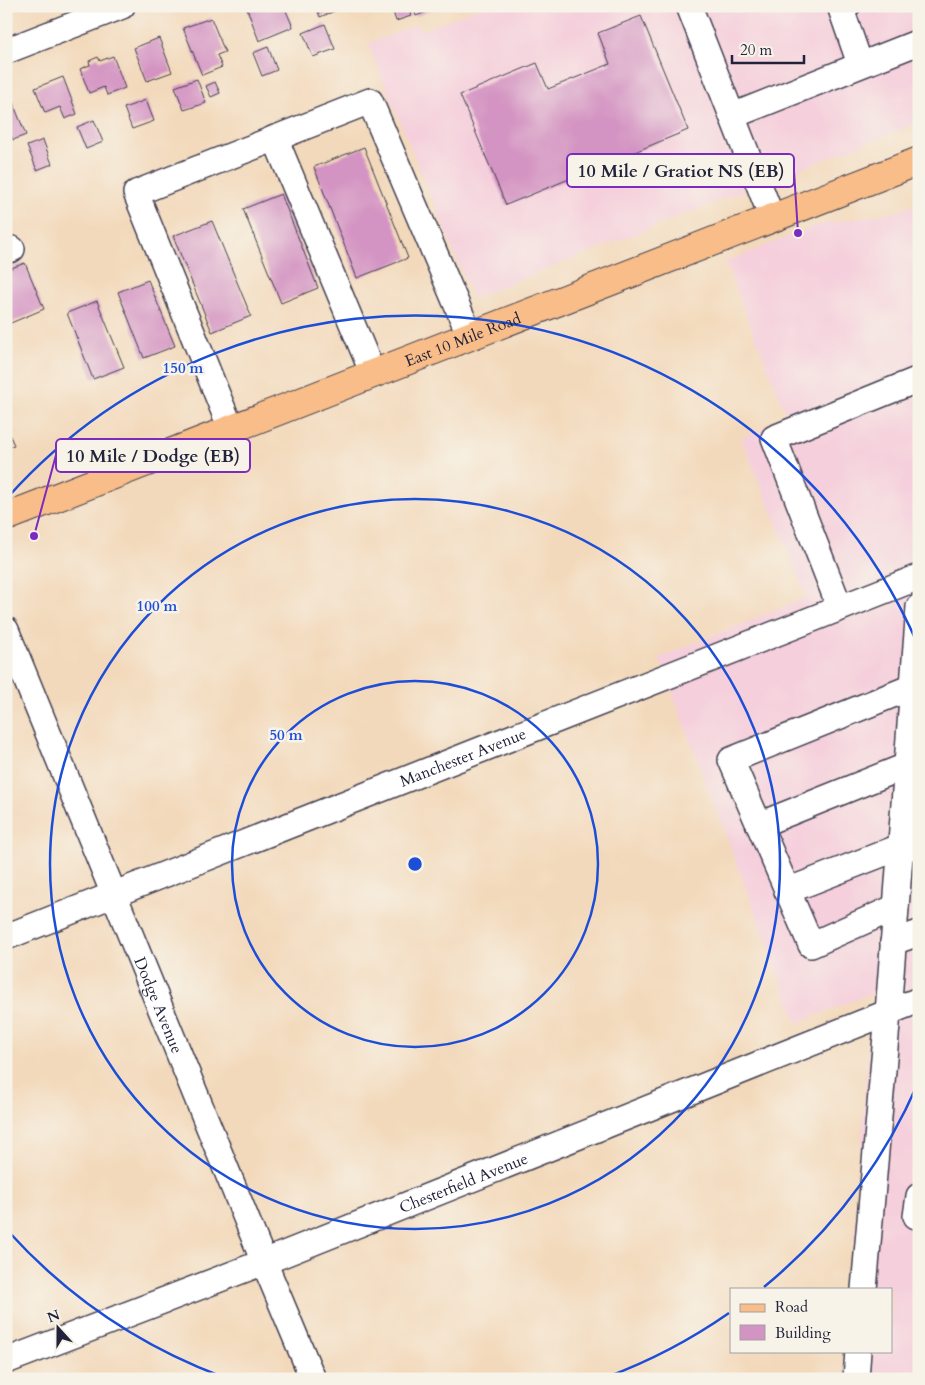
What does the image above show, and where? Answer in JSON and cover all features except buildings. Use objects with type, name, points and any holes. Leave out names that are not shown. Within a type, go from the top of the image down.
[{"type":"main road","name":"East 10 Mile Road","points":[[6,516],[919,161]]},
{"type":"street","points":[[6,51],[122,6]]},
{"type":"street","points":[[689,6],[772,218]]},
{"type":"street","points":[[847,6],[841,9],[860,64]]},
{"type":"street","points":[[732,116],[919,42]]},
{"type":"street","points":[[231,429],[136,193],[370,101],[470,336]]},
{"type":"street","points":[[276,138],[373,374]]},
{"type":"street","points":[[840,608],[774,438],[919,379]]},
{"type":"street","name":"Manchester Avenue","points":[[6,937],[919,577]]},
{"type":"street","points":[[864,1288],[896,907],[910,847],[912,686],[919,607]]},
{"type":"street","name":"Dodge Avenue","points":[[6,630],[313,1379]]},
{"type":"street","points":[[896,907],[811,945],[731,760],[912,686]]},
{"type":"street","points":[[759,825],[910,770]]},
{"type":"street","points":[[787,891],[910,847]]},
{"type":"street","points":[[893,942],[919,933]]},
{"type":"street","name":"Chesterfield Avenue","points":[[6,1361],[264,1262],[919,1000]]},
{"type":"street","points":[[919,1196],[916,1216],[919,1216]]},
{"type":"street","points":[[856,1379],[858,1352]]},
{"type":"shaded area","points":[[483,6],[919,6],[919,122],[473,298],[368,44],[418,24],[421,31]]},
{"type":"shaded area","points":[[919,203],[919,1379],[844,1379],[846,1352],[892,1352],[892,1288],[851,1288],[872,993],[797,1023],[659,658],[807,597],[741,438],[788,419],[725,262],[817,225],[900,211]]},
{"type":"place","name":"10 Mile / Gratiot NS (EB)","points":[[798,233]]},
{"type":"place","name":"10 Mile / Dodge (EB)","points":[[34,536]]}]
